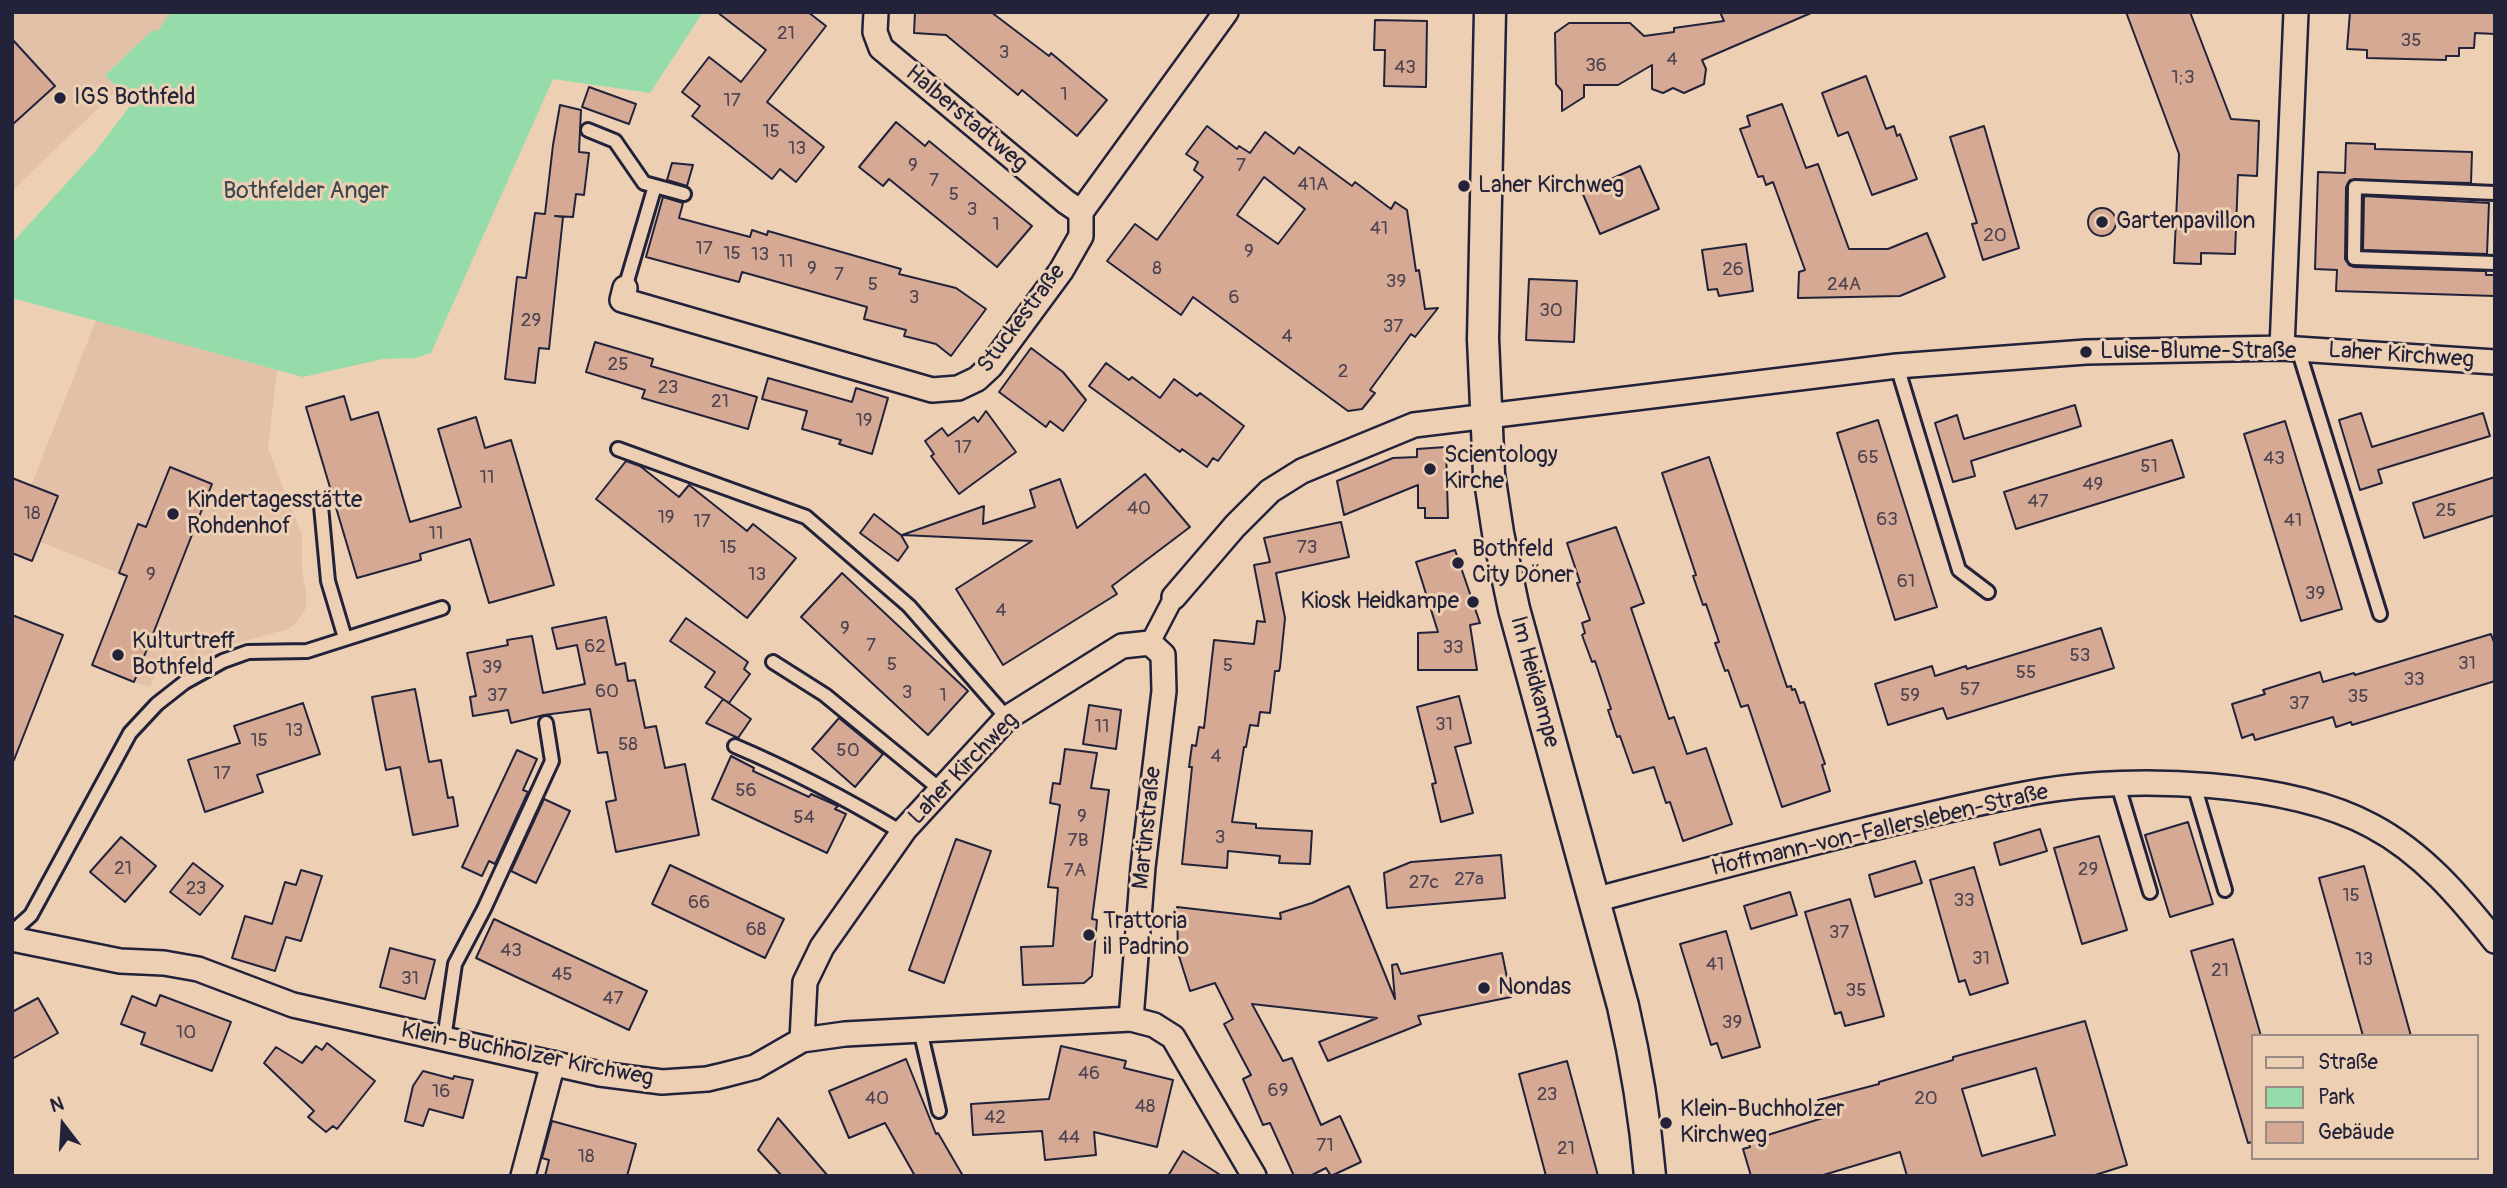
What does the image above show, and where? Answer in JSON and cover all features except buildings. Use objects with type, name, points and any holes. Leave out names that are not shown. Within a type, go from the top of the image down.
[{"type":"street","name":"Halberstadtweg","points":[[876,12],[875,32],[881,48],[1081,212]]},
{"type":"street","name":"Stuckestraße","points":[[625,288],[622,300],[932,390],[958,388],[977,379],[991,366],[1061,271],[1081,236],[1081,212],[1226,12]]},
{"type":"street","name":"Im Heidkampe","points":[[1490,12],[1483,339],[1487,461],[1514,609],[1636,1061],[1645,1117],[1650,1176]]},
{"type":"street","points":[[2290,348],[2296,12]]},
{"type":"street","name":"Laher Kirchweg","points":[[802,1040],[805,982],[822,947],[903,833],[1007,718],[1122,646],[1150,642],[1174,597],[1269,491],[1302,471],[1414,425],[1897,366],[2086,352],[2290,348],[2495,362]]},
{"type":"street","name":"Martinstraße","points":[[1131,1019],[1143,867],[1164,691],[1163,655],[1150,642]]},
{"type":"street","name":"Hoffmann-von-Fallersleben-Straße","points":[[1594,900],[1804,845],[2042,791],[2118,785],[2194,785],[2280,796],[2326,806],[2373,826],[2423,861],[2460,897],[2495,941]]},
{"type":"street","name":"Klein-Buchholzer Kirchweg","points":[[12,940],[120,961],[164,963],[198,969],[293,1005],[600,1074],[663,1082],[707,1079],[755,1067],[802,1040],[845,1034],[1131,1019],[1154,1025],[1173,1037],[1254,1176]]},
{"type":"street","points":[[523,1176],[553,1063]]},
{"type":"lane","points":[[588,130],[615,141],[644,183],[684,194]]},
{"type":"lane","points":[[625,288],[655,186]]},
{"type":"lane","points":[[2495,193],[2355,187],[2354,258],[2495,263]]},
{"type":"lane","points":[[2290,348],[2380,614]]},
{"type":"lane","points":[[1897,366],[1959,570],[1988,592]]},
{"type":"lane","points":[[618,449],[806,517],[909,606],[1007,718]]},
{"type":"lane","points":[[321,506],[327,571],[345,638]]},
{"type":"lane","points":[[12,932],[31,915],[130,733],[157,704],[186,682],[223,661],[248,652],[307,651],[442,608]]},
{"type":"lane","points":[[773,662],[825,695],[941,790]]},
{"type":"lane","points":[[444,1039],[455,964],[484,909],[552,761],[545,723]]},
{"type":"lane","points":[[735,746],[792,770],[903,833]]},
{"type":"lane","points":[[2118,785],[2150,892]]},
{"type":"lane","points":[[2194,785],[2225,890]]},
{"type":"lane","points":[[920,1030],[939,1111]]},
{"type":"shaded area","name":"IGS Bothfeld","points":[[12,12],[170,12],[158,33],[154,29],[105,75],[118,89],[12,191]]},
{"type":"shaded area","name":"Kindertagesstätte Rohdenhof","points":[[96,320],[277,370],[268,449],[302,535],[306,608],[297,622],[288,629],[223,647],[197,660],[179,674],[165,669],[162,676],[156,673],[150,687],[134,682],[169,593],[40,542],[58,497],[31,486]]},
{"type":"green space","name":"Bothfelder Anger","points":[[170,12],[703,12],[650,93],[553,79],[431,353],[416,358],[383,359],[303,377],[12,298],[12,243],[95,152],[136,98],[118,89],[105,75],[154,29],[158,32]]},
{"type":"place","name":"IGS Bothfeld","points":[[60,98]]},
{"type":"place","name":"Laher Kirchweg","points":[[1464,186]]},
{"type":"place","name":"Gartenpavillon","points":[[2102,222]]},
{"type":"place","name":"Luise-Blume-Straße","points":[[2086,352]]},
{"type":"place","name":"Scientology Kirche","points":[[1430,469]]},
{"type":"place","name":"Kindertagesstätte Rohdenhof","points":[[173,514]]},
{"type":"place","name":"Bothfeld City Döner","points":[[1458,563]]},
{"type":"place","name":"Kiosk Heidkampe","points":[[1473,602]]},
{"type":"place","name":"Kulturtreff Bothfeld","points":[[118,655]]},
{"type":"place","name":"Trattoria il Padrino","points":[[1089,935]]},
{"type":"place","name":"Nondas","points":[[1484,988]]},
{"type":"place","name":"Klein-Buchholzer Kirchweg","points":[[1666,1123]]}]
